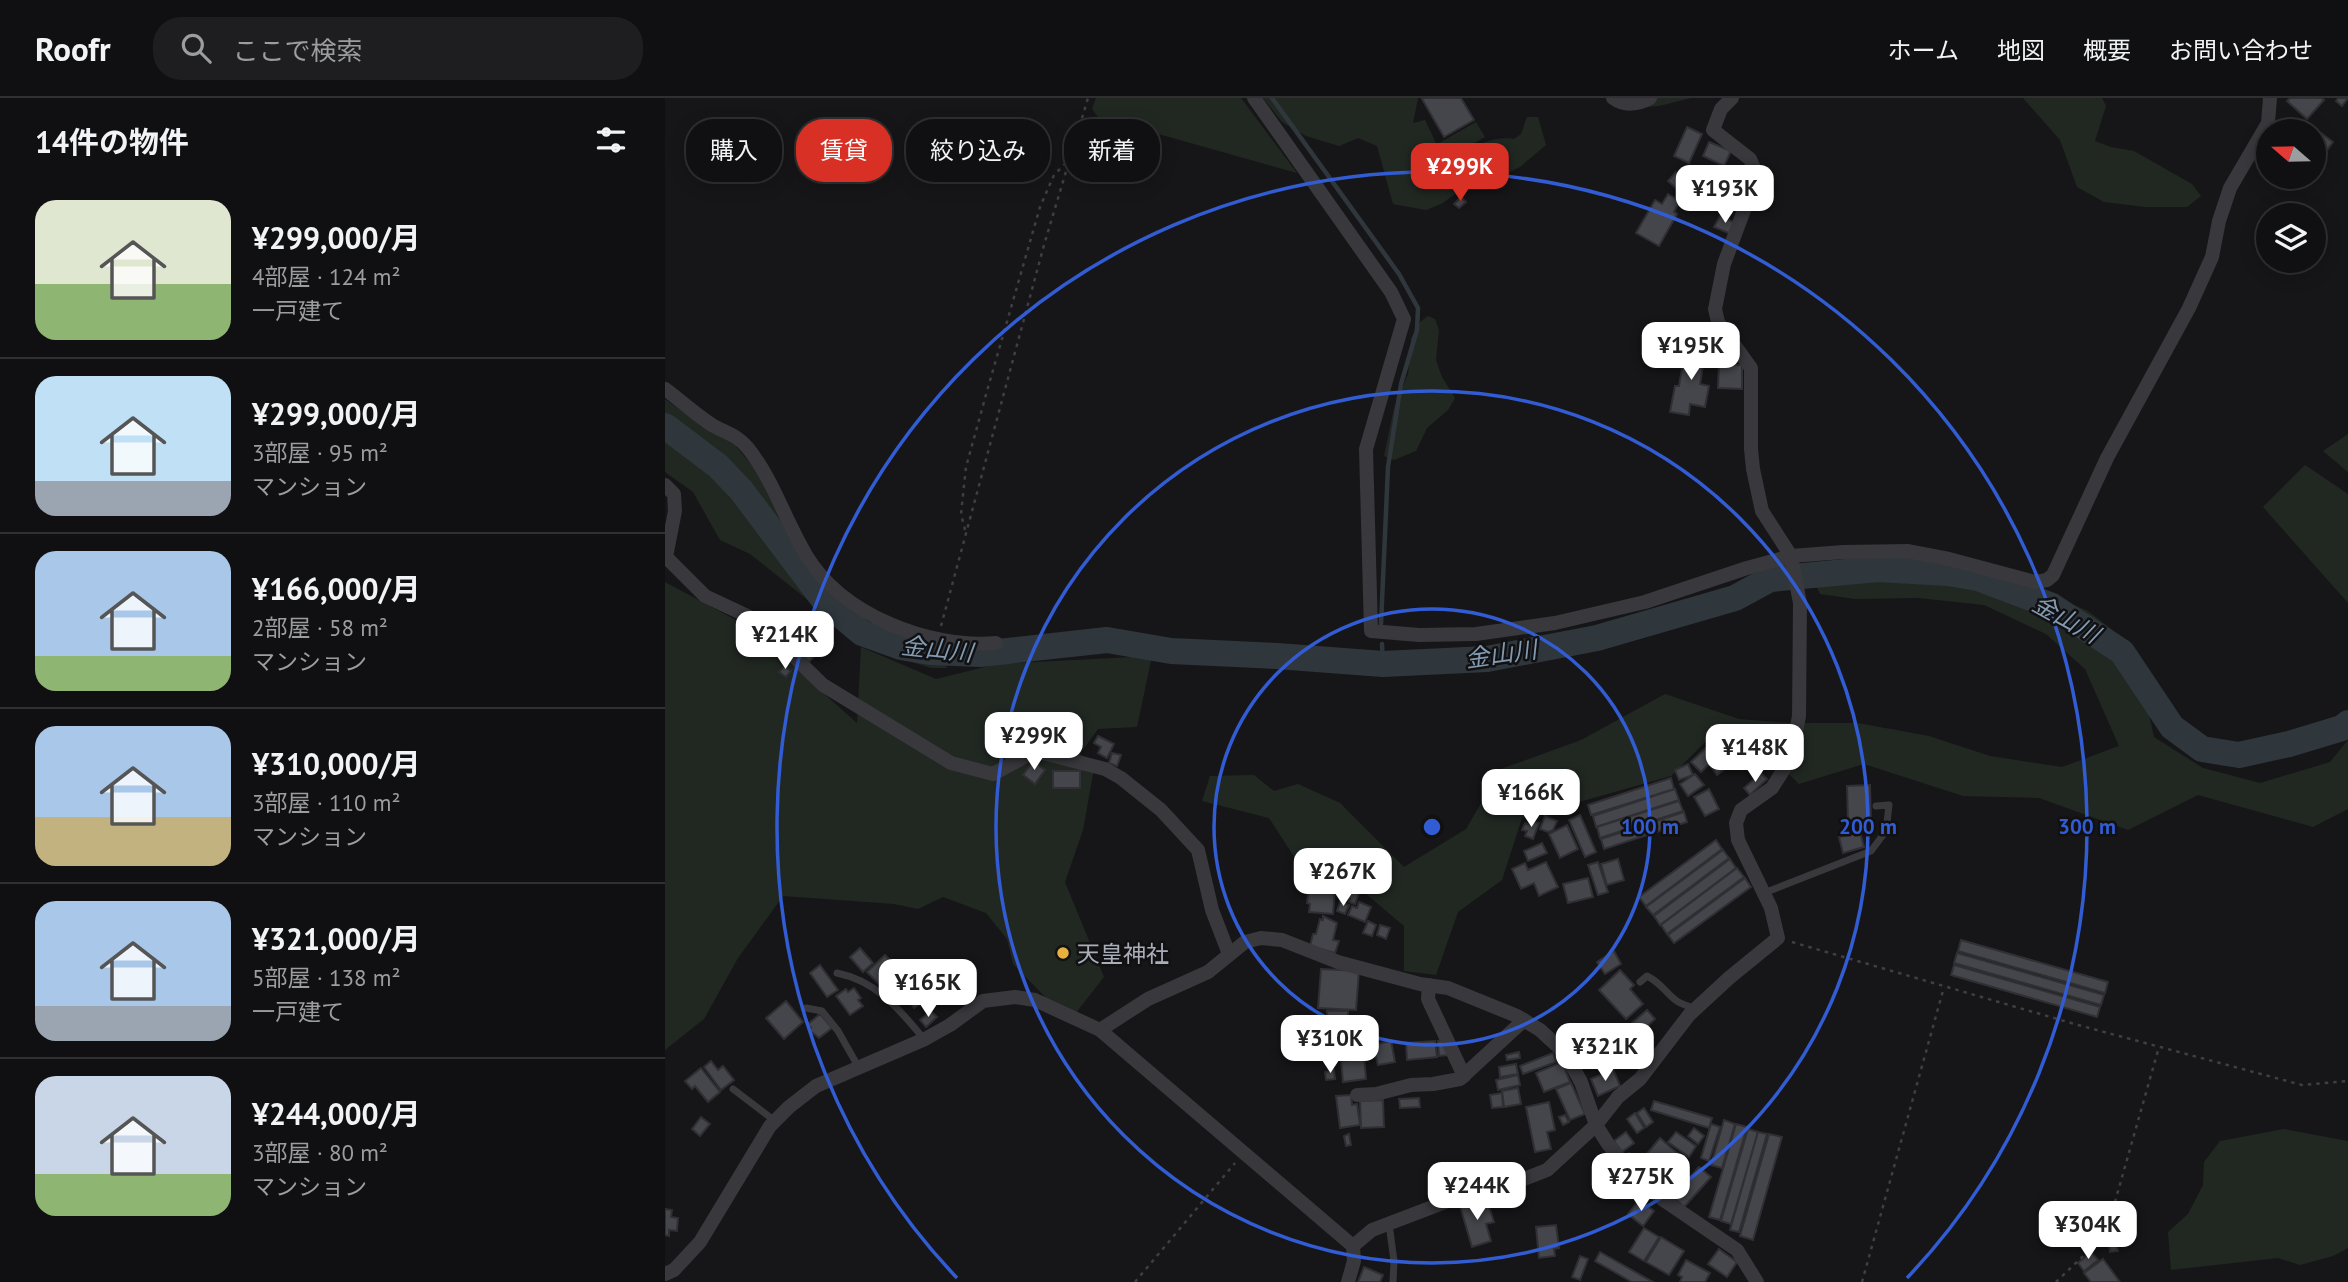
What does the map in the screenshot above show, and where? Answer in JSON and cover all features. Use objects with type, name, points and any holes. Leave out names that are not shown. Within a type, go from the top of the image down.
[{"type":"street","points":[[1254,98],[1391,292],[1404,319],[1366,449],[1371,631],[1419,635],[1476,634],[1555,623],[1645,602],[1747,568],[1793,560],[1907,551],[1949,559],[2035,582],[2047,580],[2053,575],[2107,458],[2195,295],[2212,257],[2219,221],[2230,188],[2268,123],[2270,98]]},
{"type":"street","points":[[1613,98],[1619,102],[1638,104],[1650,98]]},
{"type":"street","points":[[1353,1246],[1372,1230],[1464,1195],[1516,1182],[1547,1170],[1596,1125],[1618,1097],[1640,1079],[1697,1008],[1779,938],[1771,908],[1738,840],[1736,823],[1741,810],[1772,788],[1791,758],[1800,716],[1800,603],[1793,560],[1762,511],[1751,449],[1751,368],[1718,322],[1714,309],[1724,264],[1757,175],[1750,159],[1713,130],[1721,109],[1732,98]]},
{"type":"street","points":[[665,389],[712,425],[732,434],[746,445],[763,470],[807,557],[829,584],[864,612],[920,635],[971,645],[996,643]]},
{"type":"street","points":[[665,485],[674,494],[675,511],[666,557],[705,596],[756,620],[823,685],[951,763],[993,774],[1035,751],[1062,757],[1105,769],[1121,778],[1161,810],[1198,850],[1212,910],[1229,954]]},
{"type":"street","points":[[1100,1030],[1148,999],[1208,972],[1245,942],[1261,938],[1282,940],[1338,962],[1448,988],[1524,1020],[1565,1053],[1581,1082],[1596,1125],[1630,1172],[1665,1201],[1737,1250],[1757,1282]]},
{"type":"street","points":[[1429,985],[1428,999],[1464,1076]]},
{"type":"street","points":[[665,1274],[674,1270],[699,1242],[775,1121],[816,1086],[925,1039],[983,1001],[1015,997],[1035,1000],[1100,1030],[1353,1246],[1354,1261],[1348,1282]]},
{"type":"street","points":[[1357,1095],[1376,1094],[1411,1084],[1453,1082],[1464,1076],[1524,1020]]},
{"type":"lane","points":[[1764,893],[1871,851],[1886,831],[1889,805],[1877,806]]},
{"type":"lane","points":[[837,973],[856,977],[895,1004],[925,1039]]},
{"type":"lane","points":[[1640,982],[1647,976],[1656,980],[1680,1005],[1697,1008]]},
{"type":"lane","points":[[806,1008],[822,1011],[838,1031],[859,1068]]},
{"type":"lane","points":[[733,1089],[775,1121]]},
{"type":"lane","points":[[1389,1224],[1394,1261],[1393,1282]]},
{"type":"path","points":[[1082,119],[1088,98]]},
{"type":"path","points":[[966,534],[961,514],[966,467],[1041,207],[1054,175],[1064,165]]},
{"type":"path","points":[[938,639],[1064,178]]},
{"type":"path","points":[[1779,938],[1944,987],[2302,1085],[2348,1081]]},
{"type":"path","points":[[1863,1282],[1944,987]]},
{"type":"path","points":[[2056,1282],[2101,1239],[2109,1223],[2159,1046]]},
{"type":"path","points":[[1135,1282],[1243,1152]]},
{"type":"shaded area","points":[[1096,98],[1241,98],[1297,173],[1160,134],[1160,119],[1105,119],[1098,117],[1092,109]]},
{"type":"shaded area","points":[[1263,98],[1418,98],[1413,123],[1425,120],[1445,162],[1496,139],[1514,139],[1521,134],[1527,117],[1538,117],[1546,145],[1520,167],[1487,183],[1470,184],[1441,204],[1426,210],[1393,204],[1377,146],[1358,138],[1339,146],[1306,136],[1282,122]]},
{"type":"shaded area","points":[[1631,98],[1691,98],[1659,106],[1627,109]]},
{"type":"shaded area","points":[[2023,98],[2102,98],[2106,106],[2095,141],[2134,151],[2192,184],[2201,196],[2187,207],[2145,207],[2104,202],[2077,187],[2060,140]]},
{"type":"shaded area","points":[[1476,122],[1485,137],[1448,158],[1439,143]]},
{"type":"shaded area","points":[[1428,316],[1435,319],[1439,330],[1436,360],[1442,377],[1455,398],[1448,410],[1427,428],[1416,451],[1394,460],[1384,456],[1394,408],[1408,374],[1411,338],[1420,322]]},
{"type":"shaded area","points":[[665,399],[708,430],[735,445],[758,473],[806,567],[851,616],[886,632],[919,642],[941,658],[947,668],[931,668],[896,657],[852,635],[750,554],[720,540],[693,492],[665,472]]},
{"type":"shaded area","points":[[2348,434],[2348,472],[2323,451]]},
{"type":"shaded area","points":[[2305,465],[2348,494],[2348,603],[2263,507]]},
{"type":"shaded area","points":[[1871,560],[1947,565],[1992,575],[2088,611],[2119,635],[2126,673],[2136,685],[2148,710],[2154,737],[2203,768],[2260,783],[2330,762],[2348,740],[2348,809],[2313,827],[2198,795],[2128,830],[2039,798],[1963,796],[1864,764],[1799,784],[1756,742],[1708,739],[1671,776],[1569,807],[1522,818],[1502,880],[1458,912],[1436,975],[1404,971],[1404,926],[1346,877],[1302,869],[1269,818],[1202,801],[1210,776],[1254,775],[1274,791],[1298,784],[1340,803],[1404,867],[1466,829],[1501,769],[1581,740],[1665,694],[1739,719],[1791,723],[1858,723],[1929,736],[1990,756],[2062,767],[2119,746],[2085,669],[2046,634],[1984,605],[1918,598],[1855,599],[1820,594],[1807,567]]},
{"type":"shaded area","points":[[665,582],[749,627],[857,723],[861,647],[936,679],[997,664],[1152,656],[1137,727],[1098,729],[1080,754],[1095,763],[1083,830],[1065,882],[1104,977],[1075,1014],[1047,999],[1013,964],[1007,939],[986,913],[943,897],[918,909],[894,904],[783,896],[738,958],[704,1019],[665,1050]]},
{"type":"shaded area","points":[[2284,1129],[2348,1141],[2348,1248],[2333,1256],[2300,1265],[2278,1258],[2171,1270],[2168,1232],[2188,1214],[2203,1185],[2204,1162],[2220,1141]]},
{"type":"building","points":[[1461,98],[1474,120],[1444,137],[1422,99]]},
{"type":"building","points":[[2290,98],[2324,100],[2307,119],[2287,101]]},
{"type":"building","points":[[2338,98],[2348,98],[2342,106],[2336,101]]},
{"type":"building","points":[[1687,127],[1702,134],[1689,163],[1674,156]]},
{"type":"building","points":[[2326,137],[2333,142],[2326,152]]},
{"type":"building","points":[[1709,142],[1731,151],[1724,166],[1703,156]]},
{"type":"building","points":[[1676,172],[1688,183],[1680,192],[1668,181]]},
{"type":"building","points":[[1703,180],[1715,187],[1709,197],[1714,200],[1708,210],[1684,193],[1690,183],[1696,186],[1698,181],[1701,183]]},
{"type":"building","points":[[1668,194],[1680,201],[1674,212],[1677,214],[1659,246],[1636,233],[1655,200],[1662,204]]},
{"type":"building","points":[[1461,197],[1466,202],[1459,208],[1454,204]]},
{"type":"building","points":[[1723,205],[1733,210],[1731,214],[1721,210]]},
{"type":"building","points":[[1720,216],[1736,223],[1731,234],[1714,227]]},
{"type":"building","points":[[1686,346],[1706,348],[1700,384],[1709,386],[1705,407],[1690,404],[1689,415],[1670,412],[1675,386],[1679,386]]},
{"type":"building","points":[[1719,365],[1742,365],[1742,389],[1718,388]]},
{"type":"building","points":[[796,621],[823,646],[809,662],[782,637]]},
{"type":"building","points":[[784,666],[791,671],[786,677],[779,672]]},
{"type":"building","points":[[1098,736],[1114,744],[1107,758],[1098,753],[1101,747],[1094,743]]},
{"type":"building","points":[[1012,743],[1018,756],[1007,761],[1000,748]]},
{"type":"building","points":[[1709,745],[1719,755],[1701,772],[1691,762]]},
{"type":"building","points":[[1112,753],[1121,755],[1117,766],[1109,763]]},
{"type":"building","points":[[1741,753],[1741,765],[1729,766],[1717,775],[1710,765],[1725,754]]},
{"type":"building","points":[[1033,761],[1045,770],[1035,784],[1023,775]]},
{"type":"building","points":[[1688,764],[1693,775],[1679,780],[1675,770]]},
{"type":"building","points":[[1053,771],[1080,771],[1080,788],[1053,788]]},
{"type":"building","points":[[1761,773],[1767,779],[1750,795],[1744,788]]},
{"type":"building","points":[[1695,774],[1704,785],[1688,796],[1680,784]]},
{"type":"building","points":[[1671,778],[1674,789],[1591,815],[1588,805]]},
{"type":"building","points":[[1870,785],[1871,822],[1848,823],[1847,786]]},
{"type":"building","points":[[1675,789],[1679,800],[1596,827],[1593,816]]},
{"type":"building","points":[[1709,789],[1719,809],[1705,816],[1694,797]]},
{"type":"building","points":[[1679,801],[1683,811],[1600,838],[1597,827]]},
{"type":"building","points":[[1684,812],[1687,822],[1604,849],[1601,839]]},
{"type":"building","points":[[1580,815],[1596,852],[1585,857],[1569,820]]},
{"type":"building","points":[[1545,816],[1557,821],[1553,830],[1548,832],[1540,829]]},
{"type":"building","points":[[1532,821],[1539,823],[1533,839],[1525,836],[1527,831],[1522,830],[1525,823],[1530,825]]},
{"type":"building","points":[[1567,825],[1578,849],[1560,858],[1549,834]]},
{"type":"building","points":[[1860,832],[1864,847],[1843,853],[1839,837]]},
{"type":"building","points":[[1716,840],[1722,849],[1646,906],[1639,897]]},
{"type":"building","points":[[1542,843],[1547,853],[1528,861],[1524,851]]},
{"type":"building","points":[[1723,850],[1729,858],[1653,915],[1646,907]]},
{"type":"building","points":[[1618,859],[1624,880],[1607,885],[1601,864]]},
{"type":"building","points":[[1730,859],[1736,868],[1660,925],[1654,916]]},
{"type":"building","points":[[1546,862],[1558,887],[1539,896],[1534,883],[1521,889],[1512,869],[1525,863],[1528,870]]},
{"type":"building","points":[[1598,862],[1608,892],[1598,895],[1588,865]]},
{"type":"building","points":[[1737,868],[1744,877],[1667,934],[1661,925]]},
{"type":"building","points":[[1588,878],[1593,897],[1568,903],[1563,884]]},
{"type":"building","points":[[1745,878],[1751,887],[1674,943],[1668,935]]},
{"type":"building","points":[[1342,884],[1355,888],[1354,891],[1359,893],[1355,904],[1338,895]]},
{"type":"building","points":[[1309,885],[1335,888],[1333,914],[1309,912]]},
{"type":"building","points":[[1340,902],[1349,905],[1345,914],[1337,911]]},
{"type":"building","points":[[1359,902],[1371,907],[1365,922],[1348,915],[1352,906],[1357,908]]},
{"type":"building","points":[[1323,916],[1337,923],[1333,940],[1339,941],[1335,953],[1310,946]]},
{"type":"building","points":[[1368,921],[1376,925],[1372,936],[1363,933]]},
{"type":"building","points":[[1380,925],[1390,928],[1386,939],[1377,935]]},
{"type":"building","points":[[1961,940],[2108,982],[2105,993],[1958,951]]},
{"type":"building","points":[[860,948],[873,963],[863,972],[850,957]]},
{"type":"building","points":[[1614,951],[1621,964],[1605,974],[1597,962]]},
{"type":"building","points":[[1957,953],[2104,995],[2101,1005],[1954,963]]},
{"type":"building","points":[[885,955],[905,976],[888,993],[867,972]]},
{"type":"building","points":[[820,965],[838,990],[827,997],[810,973]]},
{"type":"building","points":[[1954,965],[2100,1007],[2097,1017],[1951,975]]},
{"type":"building","points":[[1321,969],[1359,971],[1356,1010],[1318,1008]]},
{"type":"building","points":[[1620,970],[1634,985],[1630,989],[1643,1004],[1626,1019],[1599,990]]},
{"type":"building","points":[[923,986],[930,998],[914,1008],[910,1002],[916,999],[912,992]]},
{"type":"building","points":[[854,988],[863,1006],[850,1015],[836,996],[846,989],[848,992]]},
{"type":"building","points":[[786,1001],[803,1022],[784,1039],[766,1018]]},
{"type":"building","points":[[1647,1010],[1655,1019],[1640,1033],[1632,1023]]},
{"type":"building","points":[[931,1011],[937,1017],[926,1027],[920,1020]]},
{"type":"building","points":[[1327,1011],[1348,1011],[1348,1043],[1327,1043]]},
{"type":"building","points":[[820,1014],[832,1028],[819,1038],[809,1030],[811,1028],[808,1024]]},
{"type":"building","points":[[1311,1016],[1325,1016],[1325,1037],[1311,1037]]},
{"type":"building","points":[[1446,1040],[1448,1055],[1439,1056],[1438,1041]]},
{"type":"building","points":[[1391,1041],[1395,1062],[1378,1065],[1373,1045]]},
{"type":"building","points":[[1435,1041],[1437,1057],[1407,1060],[1406,1043]]},
{"type":"building","points":[[1369,1045],[1371,1055],[1364,1056],[1366,1079],[1343,1082],[1341,1061],[1357,1059],[1356,1046]]},
{"type":"building","points":[[1519,1052],[1520,1058],[1507,1060],[1506,1055]]},
{"type":"building","points":[[1553,1053],[1556,1062],[1523,1074],[1520,1066]]},
{"type":"building","points":[[711,1061],[718,1070],[723,1066],[734,1080],[721,1090],[704,1067]]},
{"type":"building","points":[[1562,1062],[1570,1082],[1544,1092],[1536,1073]]},
{"type":"building","points":[[1516,1064],[1518,1074],[1500,1077],[1499,1067]]},
{"type":"building","points":[[701,1068],[720,1092],[708,1102],[695,1086],[692,1089],[685,1081]]},
{"type":"building","points":[[1613,1069],[1620,1086],[1598,1096],[1591,1079]]},
{"type":"building","points":[[1334,1070],[1335,1079],[1326,1080],[1325,1072]]},
{"type":"building","points":[[1518,1075],[1520,1085],[1498,1090],[1496,1080]]},
{"type":"building","points":[[1571,1083],[1585,1114],[1570,1120],[1556,1089]]},
{"type":"building","points":[[1518,1088],[1521,1104],[1504,1107],[1502,1091]]},
{"type":"building","points":[[1502,1093],[1503,1107],[1492,1108],[1490,1095]]},
{"type":"building","points":[[1351,1095],[1352,1105],[1357,1104],[1360,1125],[1340,1128],[1336,1096]]},
{"type":"building","points":[[1419,1098],[1420,1107],[1400,1108],[1399,1099]]},
{"type":"building","points":[[1383,1100],[1384,1127],[1361,1128],[1360,1101]]},
{"type":"building","points":[[1654,1101],[1712,1118],[1709,1128],[1651,1110]]},
{"type":"building","points":[[1549,1102],[1555,1130],[1547,1132],[1551,1149],[1535,1152],[1526,1107]]},
{"type":"building","points":[[1644,1108],[1653,1122],[1646,1127],[1637,1113]]},
{"type":"building","points":[[1635,1113],[1644,1128],[1637,1133],[1627,1119]]},
{"type":"building","points":[[1565,1115],[1569,1122],[1563,1125],[1559,1117]]},
{"type":"building","points":[[701,1117],[710,1124],[700,1136],[692,1129]]},
{"type":"building","points":[[1724,1120],[1735,1124],[1722,1168],[1711,1165]]},
{"type":"building","points":[[1711,1124],[1720,1127],[1709,1161],[1701,1158]]},
{"type":"building","points":[[1736,1124],[1747,1127],[1720,1220],[1709,1217]]},
{"type":"building","points":[[1694,1128],[1704,1136],[1698,1144],[1688,1136]]},
{"type":"building","points":[[1748,1129],[1758,1132],[1731,1224],[1721,1221]]},
{"type":"building","points":[[1626,1132],[1634,1143],[1622,1152],[1614,1141]]},
{"type":"building","points":[[1676,1132],[1696,1146],[1689,1157],[1668,1142]]},
{"type":"building","points":[[1758,1132],[1767,1134],[1739,1232],[1730,1230]]},
{"type":"building","points":[[1349,1134],[1351,1145],[1346,1146],[1344,1136]]},
{"type":"building","points":[[1769,1134],[1782,1137],[1753,1240],[1740,1236]]},
{"type":"building","points":[[1660,1138],[1677,1153],[1652,1183],[1635,1168]]},
{"type":"building","points":[[1629,1153],[1637,1160],[1633,1166],[1624,1158]]},
{"type":"building","points":[[1699,1167],[1711,1177],[1684,1207],[1673,1197]]},
{"type":"building","points":[[1482,1199],[1484,1206],[1488,1204],[1494,1222],[1486,1224],[1491,1241],[1472,1247],[1460,1206]]},
{"type":"building","points":[[1639,1200],[1654,1211],[1643,1226],[1628,1214]]},
{"type":"building","points":[[665,1209],[672,1210],[671,1217],[678,1218],[677,1231],[669,1230],[669,1236],[665,1235]]},
{"type":"building","points":[[1556,1225],[1559,1248],[1554,1249],[1555,1256],[1539,1258],[1536,1227]]},
{"type":"building","points":[[1644,1228],[1659,1237],[1644,1261],[1629,1252]]},
{"type":"building","points":[[1661,1237],[1684,1251],[1669,1275],[1646,1262]]},
{"type":"building","points":[[2116,1239],[2118,1251],[2110,1252],[2109,1245]]},
{"type":"building","points":[[1719,1249],[1737,1262],[1727,1277],[1708,1264]]},
{"type":"building","points":[[1600,1252],[1653,1282],[1632,1282],[1595,1261]]},
{"type":"building","points":[[2091,1252],[2098,1260],[2084,1271],[2078,1263]]},
{"type":"building","points":[[1580,1256],[1588,1259],[1580,1280],[1572,1277]]},
{"type":"building","points":[[2103,1259],[2120,1282],[2091,1282],[2084,1273]]},
{"type":"building","points":[[1686,1260],[1710,1273],[1705,1282],[1680,1282],[1682,1277],[1678,1275]]},
{"type":"building","points":[[1364,1267],[1383,1275],[1380,1282],[1358,1282]]},
{"type":"waterway","points":[[1272,98],[1399,274],[1418,308],[1417,330],[1401,384],[1388,467],[1381,624]]},
{"type":"waterway","name":"金山川","points":[[665,426],[718,466],[741,490],[826,603],[862,633],[901,647],[930,652],[980,654],[1107,640],[1171,651],[1383,664],[1487,659],[1597,638],[1735,598],[1770,579],[1878,569],[1948,573],[1978,578],[2052,606],[2122,652],[2172,727],[2202,749],[2239,755],[2289,744],[2342,728],[2348,723]]},
{"type":"waterway","points":[[1382,644],[1383,664]]},
{"type":"place","name":"天皇神社","points":[[1063,953]]}]
